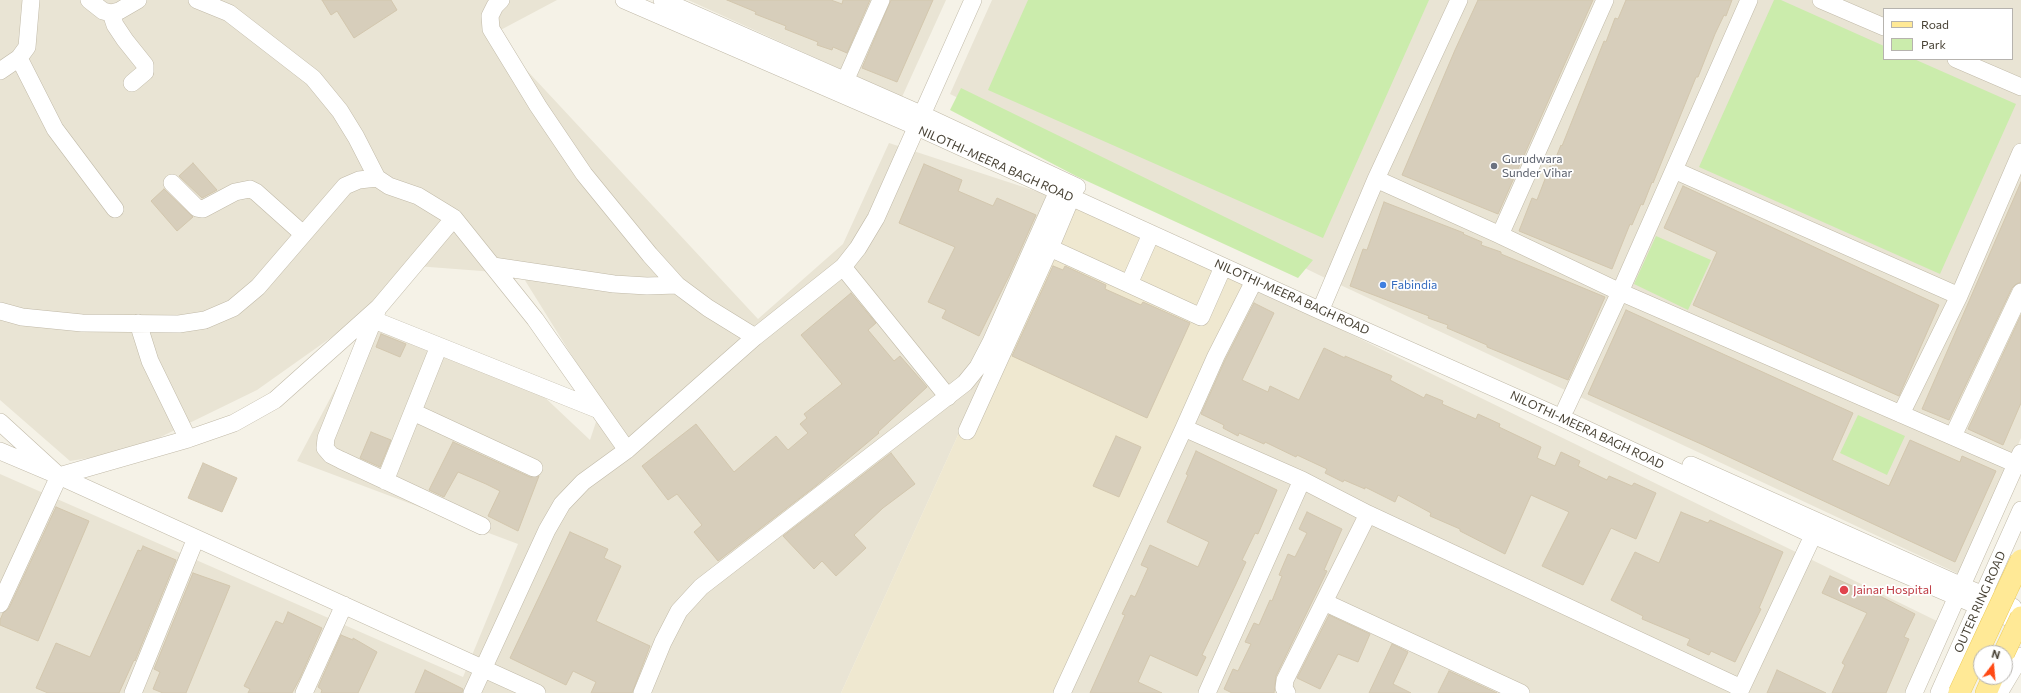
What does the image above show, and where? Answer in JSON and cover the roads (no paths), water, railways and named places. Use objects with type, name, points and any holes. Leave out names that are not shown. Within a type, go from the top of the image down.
[{"type":"main road","name":"OUTER RING ROAD","points":[[1959,693],[2021,560]]},
{"type":"main road","points":[[2008,645],[2021,617]]},
{"type":"street","points":[[0,71],[19,58],[27,47],[31,0]]},
{"type":"street","points":[[89,0],[103,11],[110,13],[119,11],[138,0]]},
{"type":"street","points":[[197,0],[232,7],[312,78],[340,111],[356,137],[377,178],[388,186],[418,196],[454,218],[535,319],[627,450]]},
{"type":"street","points":[[501,0],[495,6],[490,16],[491,29],[538,106],[584,174],[650,255],[678,285],[708,308],[756,337]]},
{"type":"street","name":"NILOTHI-MEERA BAGH ROAD","points":[[624,0],[920,121]]},
{"type":"street","name":"NILOTHI-MEERA BAGH ROAD","points":[[662,0],[845,81],[920,121],[1064,190],[1151,234],[1223,267],[1562,418],[1981,600]]},
{"type":"street","points":[[845,81],[881,0]]},
{"type":"street","points":[[472,693],[547,530],[562,504],[583,482],[627,450],[756,337],[843,267],[858,248],[876,218],[973,0]]},
{"type":"street","points":[[1324,302],[1376,179],[1459,0]]},
{"type":"street","points":[[1500,235],[1605,0]]},
{"type":"street","points":[[1566,408],[1620,292],[1749,0]]},
{"type":"street","points":[[1821,0],[1883,28]]},
{"type":"street","points":[[110,13],[115,25],[125,40],[145,65],[145,72],[132,83]]},
{"type":"street","points":[[19,58],[55,129],[115,209]]},
{"type":"street","points":[[1958,60],[2021,87]]},
{"type":"street","points":[[1901,414],[1959,296],[2021,152]]},
{"type":"street","points":[[1674,170],[1959,296]]},
{"type":"street","points":[[0,311],[22,317],[82,323],[179,324],[205,320],[233,308],[258,287],[345,186],[359,180],[377,178]]},
{"type":"street","points":[[1376,179],[1500,235],[1620,292],[1953,436],[2018,458],[1914,693]]},
{"type":"street","points":[[172,183],[197,208],[203,210],[235,192],[250,189],[256,192],[303,234]]},
{"type":"street","points":[[967,431],[1050,248],[1064,190]]},
{"type":"street","points":[[642,693],[663,642],[679,611],[701,587],[965,383],[978,367],[991,342],[1064,190]]},
{"type":"street","name":"NILOTHI-MEERA BAGH ROAD","points":[[1064,190],[1566,408],[1816,529]]},
{"type":"street","points":[[0,604],[7,569],[59,476],[188,439],[234,423],[275,400],[377,314],[454,218]]},
{"type":"street","points":[[1128,284],[1151,234]]},
{"type":"street","points":[[1050,248],[1201,317],[1223,267]]},
{"type":"street","points":[[493,266],[614,284],[647,286],[678,285]]},
{"type":"street","points":[[843,267],[948,397]]},
{"type":"street","points":[[1062,693],[1216,356],[1254,281]]},
{"type":"street","points":[[1953,436],[2021,292]]},
{"type":"street","points":[[377,314],[439,346],[599,410]]},
{"type":"street","points":[[377,314],[326,438],[325,448],[331,455],[341,460],[482,526]]},
{"type":"street","points":[[138,323],[150,361],[188,439]]},
{"type":"street","points":[[385,481],[439,346]]},
{"type":"street","points":[[413,412],[534,468]]},
{"type":"street","points":[[0,422],[59,476]]},
{"type":"street","points":[[1184,428],[1302,480],[1368,514],[1740,690],[1816,529]]},
{"type":"street","points":[[0,451],[59,476],[537,693]]},
{"type":"street","points":[[1207,693],[1302,480]]},
{"type":"street","name":"OUTER RING ROAD","points":[[1939,693],[2021,510]]},
{"type":"street","points":[[1287,693],[1284,688],[1285,680],[1368,514]]},
{"type":"street","points":[[133,693],[196,538]]},
{"type":"street","points":[[1981,600],[2021,610]]},
{"type":"street","points":[[1981,600],[2021,622]]},
{"type":"street","points":[[1324,602],[1522,693]]},
{"type":"street","points":[[304,693],[344,605]]},
{"type":"street","points":[[1999,693],[2021,656]]},
{"type":"place","name":"Gurudwara Sunder Vihar","points":[[1494,166]]},
{"type":"place","name":"Fabindia","points":[[1383,285]]},
{"type":"place","name":"Jainar Hospital","points":[[1844,590]]}]
